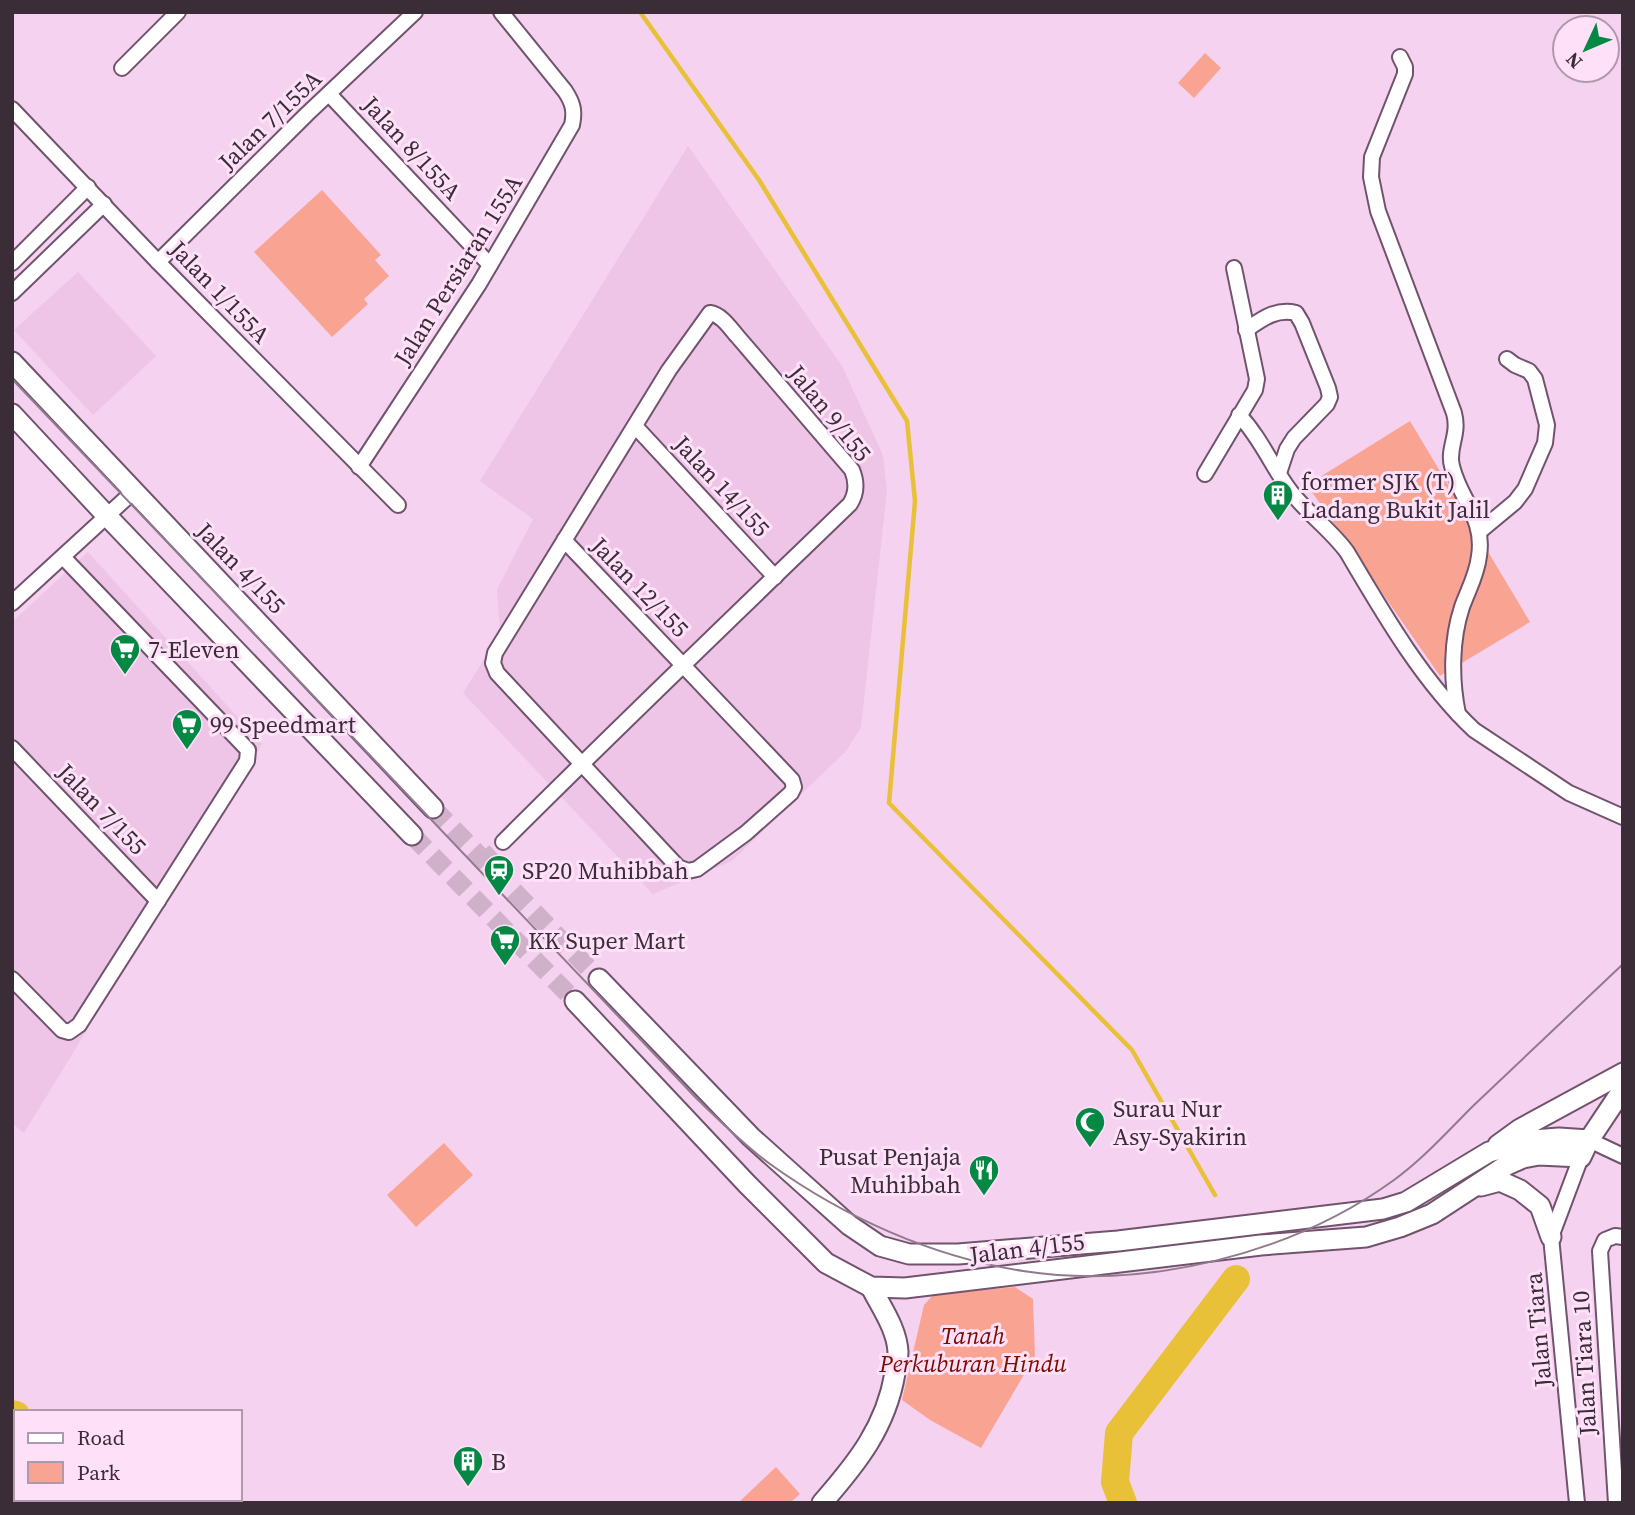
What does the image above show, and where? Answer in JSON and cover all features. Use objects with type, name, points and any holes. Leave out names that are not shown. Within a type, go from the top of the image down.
[{"type":"street","points":[[122,68],[178,12]]},
{"type":"street","name":"Jalan 7/155A","points":[[158,262],[415,12]]},
{"type":"street","name":"Jalan Persiaran 155A","points":[[359,467],[490,265],[572,125],[573,103],[501,12]]},
{"type":"street","points":[[1400,57],[1405,74],[1372,157],[1371,177],[1378,211],[1454,413],[1457,425],[1451,463],[1480,531],[1474,580],[1462,607],[1456,632],[1454,692],[1458,714]]},
{"type":"street","name":"Jalan 8/155A","points":[[329,93],[490,265]]},
{"type":"street","name":"Jalan 1/155A","points":[[12,109],[158,262],[398,505]]},
{"type":"street","points":[[12,262],[88,187]]},
{"type":"street","points":[[12,293],[104,205]]},
{"type":"street","points":[[1205,474],[1255,390],[1257,379],[1234,268]]},
{"type":"street","name":"Jalan 9/155","points":[[503,842],[850,504],[856,491],[852,470],[715,313],[706,315],[635,426],[499,645],[493,663],[498,673],[582,764]]},
{"type":"street","points":[[1246,330],[1275,313],[1296,313],[1328,388],[1330,397],[1327,404],[1294,438],[1287,449],[1279,473]]},
{"type":"street","points":[[1480,531],[1515,502],[1525,489],[1545,443],[1547,425],[1535,379],[1530,371],[1507,359]]},
{"type":"street","name":"Jalan 4/155","points":[[12,362],[433,808]]},
{"type":"street","points":[[12,414],[412,835]]},
{"type":"street","points":[[1239,415],[1262,444],[1297,499],[1341,544],[1420,666],[1458,714],[1474,730],[1569,793],[1623,817]]},
{"type":"street","name":"Jalan 14/155","points":[[635,426],[775,577]]},
{"type":"street","points":[[12,603],[134,491]]},
{"type":"street","name":"Jalan 12/155","points":[[564,540],[792,780],[794,787],[792,793],[705,865],[688,871],[678,867],[582,764]]},
{"type":"street","points":[[12,979],[62,1030],[69,1032],[79,1026],[247,761],[248,750],[63,557]]},
{"type":"street","name":"Jalan 7/155","points":[[12,748],[158,901]]},
{"type":"street","name":"Jalan 4/155","points":[[599,979],[751,1137],[849,1225],[880,1246],[909,1254],[958,1254],[1118,1241],[1382,1209],[1406,1202],[1489,1152],[1533,1140],[1559,1138],[1585,1149]]},
{"type":"street","name":"Jalan 4/155","points":[[575,1001],[747,1184],[826,1263],[871,1287],[905,1288],[1248,1247],[1366,1237],[1432,1214],[1507,1165],[1523,1158],[1585,1149]]},
{"type":"street","points":[[1489,1152],[1520,1129],[1623,1073]]},
{"type":"street","points":[[1623,1089],[1585,1149],[1623,1156]]},
{"type":"street","name":"Jalan Tiara","points":[[1577,1503],[1551,1237],[1585,1149]]},
{"type":"street","points":[[1472,1189],[1500,1181],[1520,1190],[1540,1206],[1551,1237]]},
{"type":"street","name":"Jalan Tiara 10","points":[[1616,1503],[1601,1251],[1605,1240],[1615,1236],[1623,1237]]},
{"type":"street","points":[[822,1503],[860,1459],[882,1421],[892,1387],[898,1352],[892,1328],[871,1287]]},
{"type":"shaded area","points":[[688,146],[842,366],[883,455],[887,490],[861,727],[846,751],[732,861],[653,894],[463,693],[500,634],[497,590],[533,519],[480,481]]},
{"type":"shaded area","points":[[78,272],[156,356],[93,415],[14,330]]},
{"type":"shaded area","points":[[88,552],[262,744],[24,1133],[12,1123],[12,622]]},
{"type":"green space","points":[[1205,53],[1221,68],[1194,98],[1178,83]]},
{"type":"green space","points":[[322,190],[381,255],[375,260],[389,276],[364,299],[368,304],[332,337],[254,252]]},
{"type":"green space","points":[[1410,421],[1530,622],[1440,676],[1307,485]]},
{"type":"green space","points":[[444,1143],[473,1175],[416,1227],[387,1195]]},
{"type":"green space","name":"Tanah Perkuburan Hindu","points":[[1015,1287],[1033,1299],[1035,1356],[981,1448],[930,1420],[902,1400],[924,1305],[933,1295]]},
{"type":"green space","points":[[776,1467],[800,1494],[790,1503],[738,1503]]},
{"type":"waterway","points":[[640,12],[759,180],[907,421],[915,501],[889,803],[1132,1050],[1215,1195]]},
{"type":"waterway","points":[[1123,1503],[1115,1482],[1119,1433],[1236,1279]]},
{"type":"tunnel","points":[[433,808],[599,979]]},
{"type":"tunnel","points":[[412,835],[575,1001]]},
{"type":"tunnel","points":[[484,860],[503,842]]},
{"type":"tram line","points":[[12,379],[714,1116],[760,1157],[798,1183],[859,1217],[922,1245],[989,1265],[1023,1271],[1070,1276],[1119,1275],[1168,1270],[1217,1260],[1310,1228],[1354,1206],[1415,1163],[1623,964]]},
{"type":"place","name":"former SJK (T) Ladang Bukit Jalil","points":[[1278,522]]},
{"type":"place","name":"7-Eleven","points":[[125,676]]},
{"type":"place","name":"99 Speedmart","points":[[187,751]]},
{"type":"place","name":"SP20 Muhibbah","points":[[499,897]]},
{"type":"place","name":"KK Super Mart","points":[[505,967]]},
{"type":"place","name":"Surau Nur Asy-Syakirin","points":[[1090,1149]]},
{"type":"place","name":"Pusat Penjaja Muhibbah","points":[[984,1197]]},
{"type":"place","name":"B","points":[[468,1488]]}]
